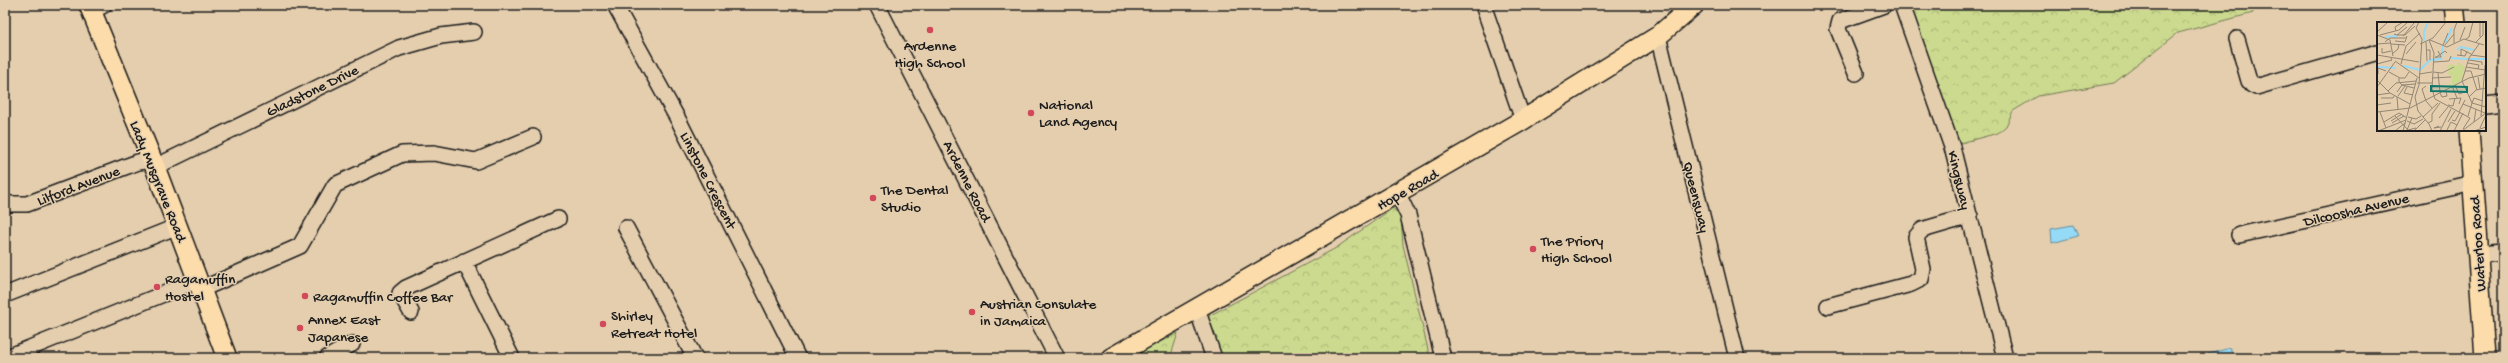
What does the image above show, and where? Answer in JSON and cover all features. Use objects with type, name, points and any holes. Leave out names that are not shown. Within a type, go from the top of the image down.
[{"type":"main road","name":"Hope Road","points":[[1111,358],[1398,194],[1523,120],[1658,36],[1694,5]]},
{"type":"main road","points":[[2454,5],[2456,22]]},
{"type":"main road","name":"Lady Musgrave Road","points":[[95,7],[226,358]]},
{"type":"main road","name":"Waterloo Road","points":[[2469,131],[2485,358]]},
{"type":"street","name":"Linstone Crescent","points":[[615,5],[680,123],[798,358]]},
{"type":"street","name":"Ardenne Road","points":[[877,5],[1057,358]]},
{"type":"street","points":[[1483,5],[1523,120]]},
{"type":"street","points":[[1856,73],[1838,29],[1840,21],[1884,5]]},
{"type":"street","name":"Kingsway","points":[[1902,5],[1952,147],[2005,358]]},
{"type":"street","name":"Gladstone Drive","points":[[153,163],[399,48],[441,36],[474,32]]},
{"type":"street","name":"Queensway","points":[[1658,36],[1737,358]]},
{"type":"street","points":[[2236,38],[2249,81],[2256,87],[2377,52]]},
{"type":"street","points":[[2486,105],[2503,103]]},
{"type":"street","points":[[5,358],[300,246],[335,185],[402,154],[434,153],[476,161],[533,137]]},
{"type":"street","name":"Lilford Avenue","points":[[5,202],[10,204],[28,204],[138,162],[153,163]]},
{"type":"street","name":"Dilcoosha Avenue","points":[[2239,235],[2473,183]]},
{"type":"street","points":[[1398,194],[1408,215],[1443,358]]},
{"type":"street","points":[[1828,306],[1910,284],[1921,279],[1923,269],[1916,237],[1922,230],[1970,216]]},
{"type":"street","points":[[411,312],[402,297],[402,290],[558,218]]},
{"type":"street","points":[[5,295],[178,226]]},
{"type":"street","points":[[626,228],[695,358]]},
{"type":"street","points":[[2478,255],[2503,253]]},
{"type":"street","points":[[464,261],[512,358]]},
{"type":"street","points":[[1197,309],[1214,358]]},
{"type":"street","points":[[327,358],[352,344]]},
{"type":"green space","points":[[1910,5],[2251,5],[2253,13],[2178,33],[2114,83],[2038,96],[2013,111],[2006,126],[1998,133],[1957,144]]},
{"type":"green space","points":[[1393,208],[1401,218],[1403,245],[1430,358],[1216,358],[1205,318],[1336,248]]},
{"type":"green space","points":[[1178,333],[1172,352],[1165,358],[1127,358]]},
{"type":"water","points":[[2073,225],[2078,236],[2052,243],[2051,229]]},
{"type":"water","points":[[2230,348],[2233,358],[2209,358],[2208,354]]},
{"type":"place","name":"Ardenne High School","points":[[930,30]]},
{"type":"place","name":"National Land Agency","points":[[1031,113]]},
{"type":"place","name":"The Dental Studio","points":[[873,198]]},
{"type":"place","name":"The Priory High School","points":[[1533,249]]},
{"type":"place","name":"Ragamuffin Hostel","points":[[157,287]]},
{"type":"place","name":"Ragamuffin Coffee Bar","points":[[305,296]]},
{"type":"place","name":"Austrian Consulate in Jamaica","points":[[972,312]]},
{"type":"place","name":"Shirley Retreat Hotel","points":[[603,324]]},
{"type":"place","name":"Annex East Japanese","points":[[300,328]]}]
